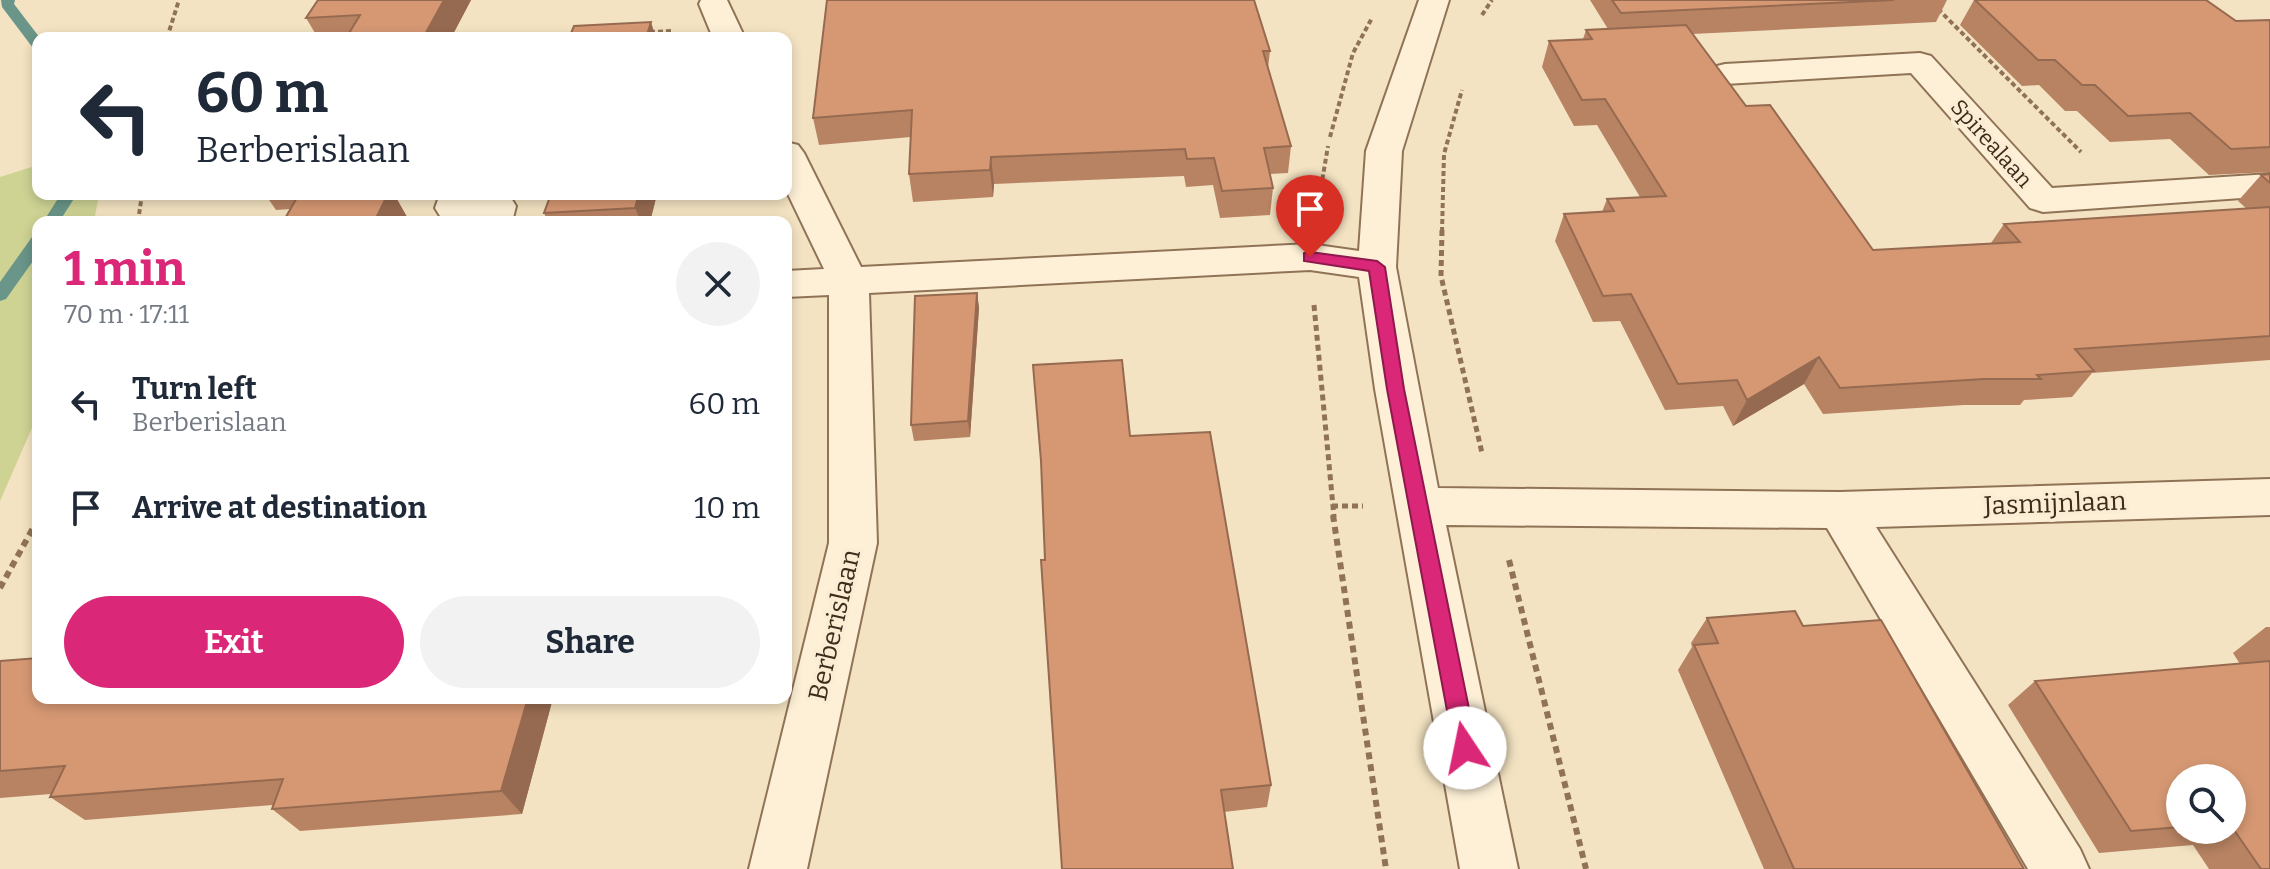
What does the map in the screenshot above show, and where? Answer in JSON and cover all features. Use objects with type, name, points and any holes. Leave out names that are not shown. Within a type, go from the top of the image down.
[{"type":"street","points":[[1434,0],[1384,151],[1377,267],[1386,337],[1489,869]]},
{"type":"street","name":"Spirealaan","points":[[1725,74],[1920,63],[2043,200],[2270,185]]},
{"type":"street","name":"Berberislaan","points":[[778,869],[853,543],[849,281],[792,165]]},
{"type":"street","points":[[456,200],[453,208],[498,206],[495,216]]},
{"type":"street","points":[[792,284],[1310,257],[1377,267]]},
{"type":"street","name":"Jasmijnlaan","points":[[1418,506],[1840,510],[2270,497]]},
{"type":"street","points":[[1840,510],[2060,869]]},
{"type":"path","points":[[169,32],[179,0]]},
{"type":"path","points":[[1479,28],[1492,0]]},
{"type":"path","points":[[1945,0],[1935,5],[2122,194]]},
{"type":"path","points":[[1375,13],[1353,53],[1332,128],[1310,257],[1332,506],[1386,869]]},
{"type":"path","points":[[646,32],[722,23]]},
{"type":"path","points":[[1463,84],[1444,154],[1441,276],[1463,381],[1586,869]]},
{"type":"path","points":[[0,588],[32,530]]},
{"type":"green space","points":[[32,167],[32,200],[98,200],[95,216],[32,216],[32,428],[0,501],[0,177]]},
{"type":"building","points":[[318,0],[444,0],[426,32],[350,32],[360,15],[306,18]]},
{"type":"building","points":[[827,0],[1254,0],[1270,51],[1263,51],[1291,146],[1264,148],[1273,188],[1222,191],[1214,158],[1187,159],[1185,149],[991,157],[990,170],[909,174],[912,110],[813,118]]},
{"type":"building","points":[[1612,0],[1894,0],[1621,13]]},
{"type":"building","points":[[1975,0],[2206,0],[2236,21],[2270,20],[2270,147],[2231,149],[2190,113],[2128,116],[2095,85],[2082,85],[2055,60],[2038,60]]},
{"type":"building","points":[[651,22],[648,32],[572,32],[574,26]]},
{"type":"building","points":[[1686,25],[1746,106],[1770,105],[1873,250],[2020,242],[2004,224],[2270,207],[2270,336],[2075,349],[2094,371],[2037,375],[2041,379],[1984,379],[1840,388],[1819,357],[1747,400],[1737,380],[1678,384],[1631,294],[1603,296],[1564,214],[1614,211],[1607,199],[1666,196],[1605,99],[1582,100],[1549,41],[1592,39],[1586,30]]},
{"type":"building","points":[[2270,174],[2270,183],[2261,175]]},
{"type":"building","points":[[296,200],[385,200],[377,216],[286,216]]},
{"type":"building","points":[[549,200],[637,200],[635,208],[544,213]]},
{"type":"building","points":[[977,293],[968,421],[911,425],[915,296]]},
{"type":"building","points":[[1122,360],[1130,436],[1210,432],[1271,785],[1221,790],[1233,869],[1062,869],[1041,560],[1045,560],[1041,461],[1033,365]]},
{"type":"building","points":[[1795,611],[1803,626],[1881,620],[2024,869],[1794,869],[1694,645],[1718,643],[1707,618]]},
{"type":"building","points":[[32,658],[32,704],[526,704],[501,791],[272,809],[283,779],[50,797],[65,766],[0,771],[0,661]]},
{"type":"building","points":[[2270,661],[2270,869],[2261,869],[2244,844],[2246,764],[2166,764],[2166,828],[2131,831],[2035,681]]},
{"type":"waterway","points":[[8,0],[7,4],[32,37]]},
{"type":"waterway","points":[[55,216],[65,200]]},
{"type":"waterway","points":[[0,295],[32,250]]},
{"type":"route","points":[[1310,257],[1377,267],[1386,337],[1465,748]]}]
